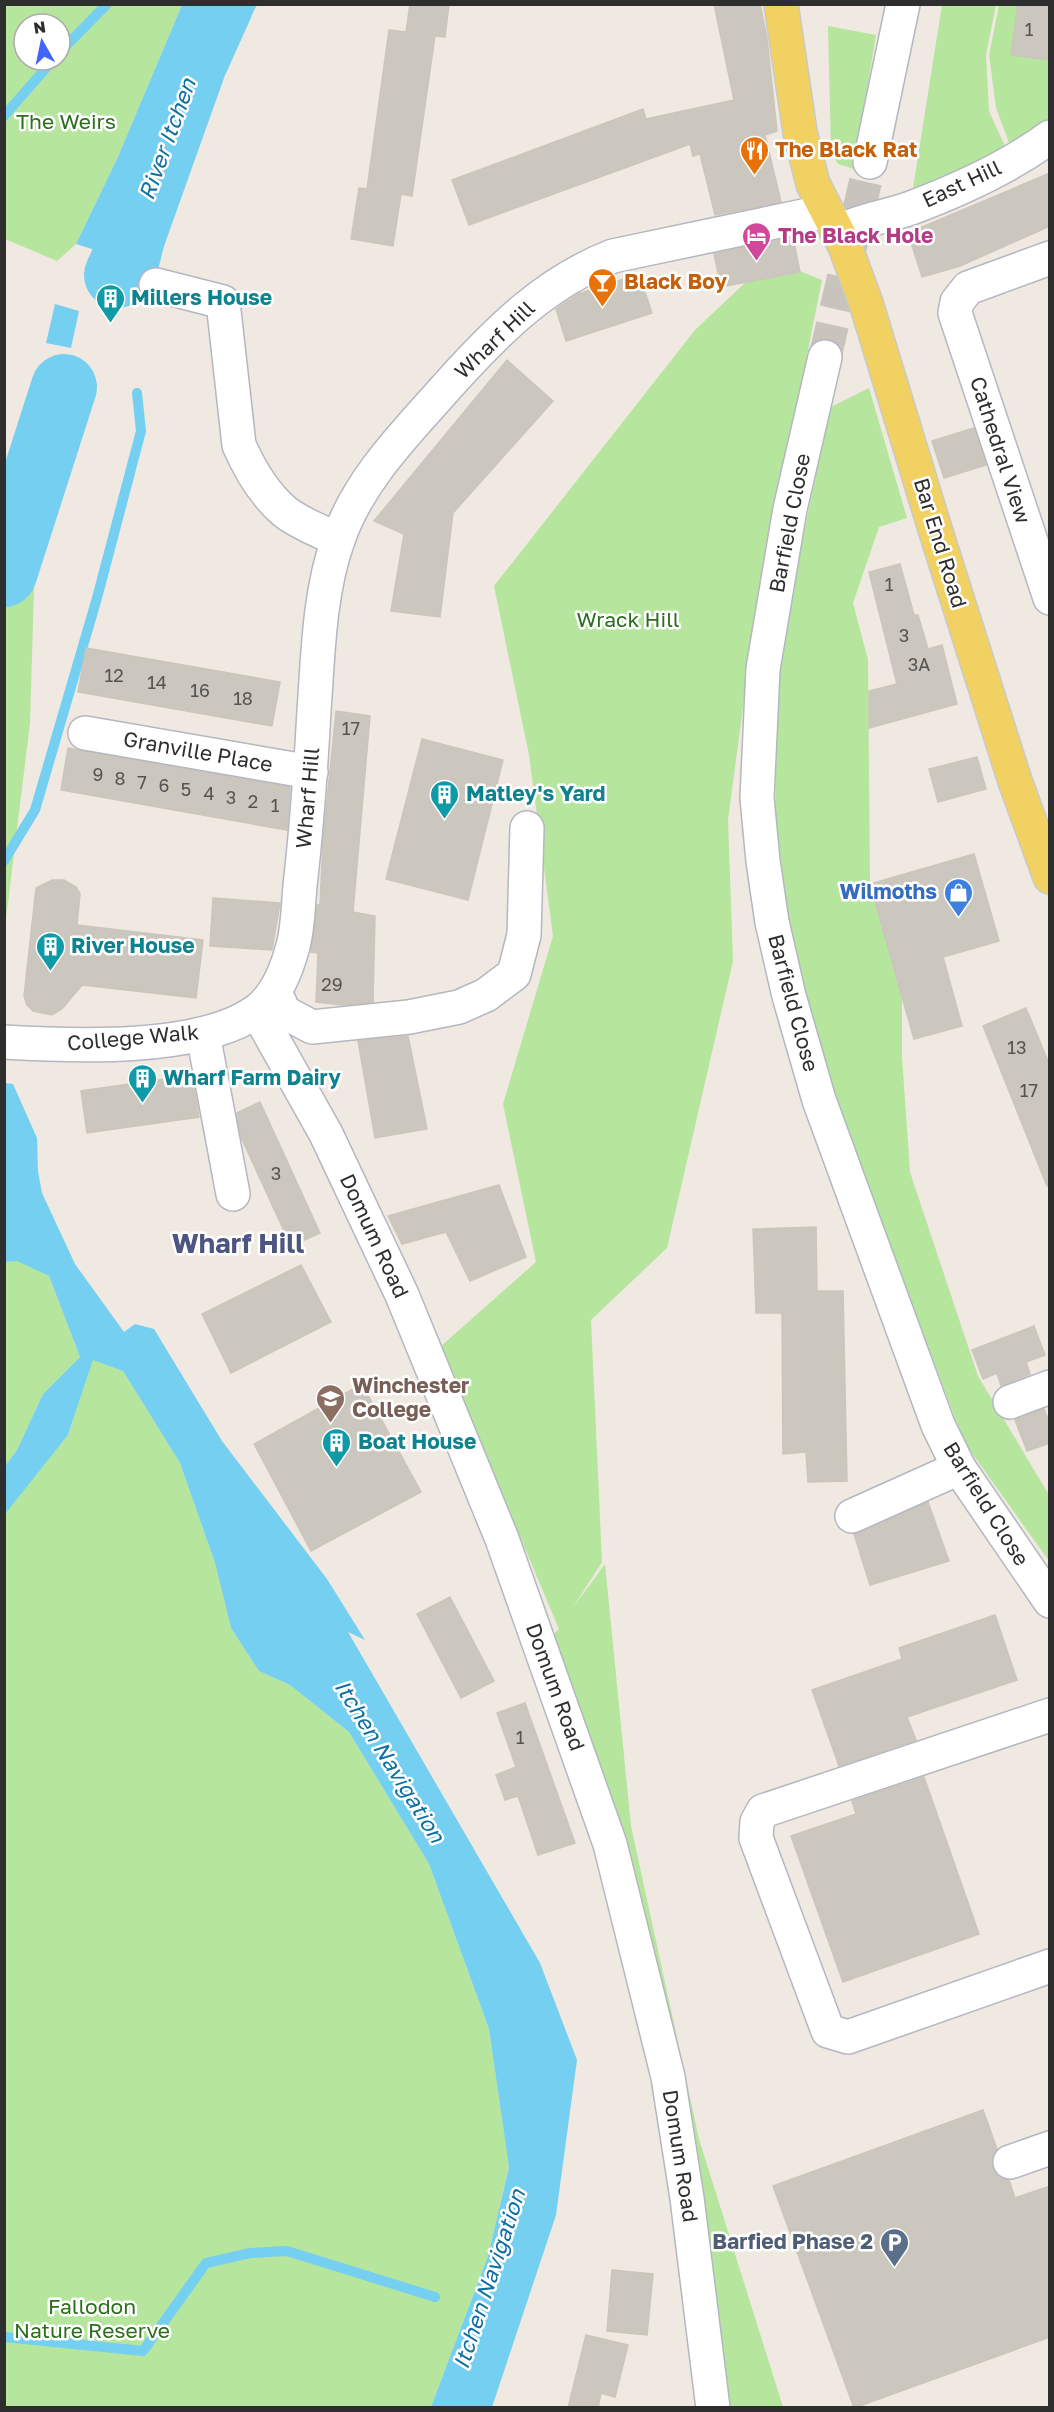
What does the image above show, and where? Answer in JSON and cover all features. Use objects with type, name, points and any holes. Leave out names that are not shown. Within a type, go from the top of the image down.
[{"type":"main road","name":"Bar End Road","points":[[781,4],[804,154],[813,184],[853,266],[866,303],[945,562],[1016,781],[1050,877]]},
{"type":"street","points":[[870,162],[903,4]]},
{"type":"street","name":"East Hill","points":[[832,221],[850,225],[908,208],[976,181],[1050,137]]},
{"type":"street","name":"Wharf Hill","points":[[266,1001],[293,944],[311,772],[317,665],[326,585],[338,540],[355,502],[384,458],[503,327],[540,296],[587,266],[613,256],[832,221]]},
{"type":"street","name":"Cathedral View","points":[[1050,258],[968,288],[957,302],[955,313],[1050,598]]},
{"type":"street","points":[[156,285],[223,302],[237,434],[248,465],[264,491],[285,512],[338,540]]},
{"type":"street","name":"Barfield Close","points":[[825,357],[790,509],[763,669],[757,798],[772,922],[789,996],[819,1100],[938,1425],[958,1468],[1050,1601]]},
{"type":"street","name":"Granville Place","points":[[85,733],[311,772]]},
{"type":"street","points":[[266,1001],[312,1027],[409,1017],[459,1006],[486,995],[514,974],[524,935],[527,828]]},
{"type":"street","name":"College Walk","points":[[4,1042],[68,1046],[116,1044],[203,1034],[231,1024],[266,1001]]},
{"type":"street","name":"Domum Road","points":[[266,1001],[402,1295],[502,1539],[610,1844],[668,2077],[687,2198],[713,2408]]},
{"type":"street","points":[[203,1034],[234,1194]]},
{"type":"street","points":[[1010,1402],[1050,1387]]},
{"type":"street","points":[[852,1516],[958,1468]]},
{"type":"street","points":[[1050,1715],[763,1811],[757,1822],[756,1838],[828,2031],[848,2037],[1050,1966]]},
{"type":"street","points":[[1011,2163],[1050,2148]]},
{"type":"green space","name":"The Weirs","points":[[5,5],[182,5],[117,159],[76,244],[57,261],[5,239]]},
{"type":"green space","points":[[942,5],[996,5],[986,55],[989,111],[1009,155],[913,188]]},
{"type":"green space","points":[[999,5],[1018,5],[1039,58],[1049,60],[1049,119],[1010,145],[996,108],[989,55]]},
{"type":"green space","points":[[828,26],[876,35],[854,169],[838,164],[831,151]]},
{"type":"green space","name":"Wrack Hill","points":[[787,266],[822,280],[756,610],[728,820],[733,961],[667,1248],[591,1320],[602,1562],[572,1609],[605,1564],[631,1826],[699,2139],[783,2407],[722,2407],[709,2273],[541,1646],[559,1629],[440,1347],[536,1262],[503,1104],[553,936],[529,755],[494,586],[695,330],[748,280]]},
{"type":"green space","points":[[869,388],[907,518],[879,527],[853,603],[868,660],[870,884],[902,998],[902,1057],[910,1172],[978,1376],[1049,1495],[1049,1561],[964,1442],[840,1111],[788,933],[775,817],[778,678],[800,549],[831,407]]},
{"type":"green space","points":[[5,511],[35,557],[30,723],[5,927]]},
{"type":"green space","points":[[17,1260],[49,1276],[80,1357],[43,1394],[17,1450],[5,1466],[5,1262]]},
{"type":"green space","name":"Fallodon Nature Reserve","points":[[93,1359],[123,1371],[180,1463],[215,1563],[231,1628],[259,1671],[290,1685],[349,1732],[429,1864],[489,2029],[509,2166],[488,2256],[431,2407],[5,2407],[4,1514],[68,1435]]},
{"type":"water","points":[[182,5],[257,5],[217,76],[169,226],[158,270],[76,244],[117,159]]},
{"type":"water","points":[[55,304],[79,311],[71,348],[46,343]]},
{"type":"water","name":"Itchen Navigation","points":[[5,1083],[13,1084],[37,1138],[38,1171],[42,1193],[75,1264],[124,1332],[135,1324],[154,1329],[222,1441],[327,1579],[365,1640],[348,1632],[540,1963],[577,2060],[556,2215],[492,2407],[431,2407],[488,2256],[509,2167],[489,2029],[429,1864],[349,1732],[290,1685],[259,1671],[231,1628],[215,1563],[180,1463],[123,1371],[93,1360],[68,1435],[5,1514],[5,1466],[17,1450],[43,1394],[80,1357],[49,1276],[17,1261],[5,1262]]},
{"type":"building","points":[[410,4],[449,4],[445,37],[435,36],[412,196],[401,194],[393,246],[351,239],[359,188],[367,189],[389,30],[406,32]]},
{"type":"building","points":[[714,4],[760,4],[767,38],[777,131],[765,135],[781,202],[715,215],[700,154],[693,156],[690,144],[469,225],[452,180],[643,109],[646,119],[734,100]]},
{"type":"building","points":[[1018,4],[1050,4],[1050,60],[1011,55]]},
{"type":"building","points":[[1050,173],[1050,226],[960,266],[922,277],[908,233]]},
{"type":"building","name":"The Black Hole","points":[[793,237],[800,272],[721,287],[714,254]]},
{"type":"building","name":"Black Boy","points":[[639,274],[652,313],[566,341],[556,309],[578,294]]},
{"type":"building","points":[[507,360],[553,401],[453,513],[440,617],[391,611],[404,534],[374,521]]},
{"type":"building","points":[[974,428],[986,465],[944,478],[932,441]]},
{"type":"building","points":[[900,564],[914,615],[918,615],[928,649],[942,645],[957,704],[869,728],[869,691],[897,684],[869,572]]},
{"type":"building","points":[[86,648],[280,682],[272,726],[78,692]]},
{"type":"building","points":[[336,711],[370,716],[353,912],[375,916],[373,1002],[343,1005],[316,1002],[318,953],[311,952],[317,905],[320,905],[323,841]]},
{"type":"building","name":"Matley's Yard","points":[[422,739],[503,760],[468,900],[386,879]]},
{"type":"building","points":[[68,748],[290,787],[287,830],[61,790]]},
{"type":"building","points":[[977,757],[986,789],[938,802],[929,769]]},
{"type":"building","points":[[974,854],[999,941],[943,957],[962,1026],[914,1039],[870,884]]},
{"type":"building","points":[[52,880],[64,880],[76,887],[80,894],[77,925],[203,940],[196,998],[82,985],[62,1009],[52,1015],[33,1011],[27,1005],[24,996],[36,888]]},
{"type":"building","points":[[213,898],[280,903],[272,950],[210,946]]},
{"type":"building","points":[[1026,1008],[1050,1066],[1050,1186],[1047,1186],[983,1026]]},
{"type":"building","points":[[408,1036],[427,1129],[375,1138],[358,1041]]},
{"type":"building","name":"Wharf Farm Dairy","points":[[192,1075],[199,1117],[87,1133],[81,1091]]},
{"type":"building","points":[[260,1102],[320,1233],[291,1246],[241,1137],[237,1113]]},
{"type":"building","points":[[499,1185],[526,1257],[470,1281],[446,1232],[402,1244],[388,1216]]},
{"type":"building","points":[[816,1227],[817,1291],[843,1291],[847,1481],[808,1482],[806,1452],[783,1454],[782,1313],[756,1313],[753,1229]]},
{"type":"building","points":[[301,1265],[331,1322],[231,1373],[202,1314]]},
{"type":"building","points":[[1034,1326],[1045,1355],[1026,1362],[1030,1374],[1001,1386],[997,1373],[983,1379],[972,1350]]},
{"type":"building","name":"Boat House","points":[[362,1384],[421,1492],[311,1551],[254,1444]]},
{"type":"building","points":[[1044,1409],[1050,1425],[1050,1443],[1027,1451],[1015,1420]]},
{"type":"building","points":[[928,1502],[949,1561],[870,1585],[854,1534]]},
{"type":"building","points":[[450,1597],[494,1681],[461,1698],[417,1614]]},
{"type":"building","points":[[995,1615],[1017,1680],[907,1717],[916,1740],[839,1766],[812,1690],[902,1659],[899,1648]]},
{"type":"building","points":[[525,1703],[575,1843],[538,1855],[518,1796],[505,1800],[496,1775],[516,1767],[497,1713]]},
{"type":"building","points":[[924,1777],[979,1934],[843,1982],[791,1836],[856,1814],[852,1801]]},
{"type":"building","points":[[983,2110],[997,2149],[992,2158],[993,2169],[998,2177],[1009,2180],[1015,2198],[1050,2186],[1050,2337],[854,2408],[773,2186]]},
{"type":"building","points":[[612,2270],[653,2274],[647,2335],[607,2331]]},
{"type":"building","points":[[586,2335],[628,2345],[615,2397],[601,2393],[598,2408],[568,2408]]},
{"type":"waterway","points":[[72,40],[107,4]]},
{"type":"waterway","name":"River Itchen","points":[[117,275],[194,64],[221,4]]},
{"type":"waterway","points":[[4,116],[42,72]]},
{"type":"waterway","points":[[124,260],[126,277]]},
{"type":"waterway","name":"River Itchen","points":[[4,574],[64,387]]},
{"type":"waterway","points":[[4,861],[35,810],[97,598],[141,431],[137,393]]},
{"type":"waterway","points":[[4,2337],[143,2351],[206,2263],[250,2253],[287,2251],[435,2297]]},
{"type":"tunnel","points":[[825,357],[870,162]]},
{"type":"place","name":"The Black Rat","points":[[754,176]]},
{"type":"place","name":"The Black Hole","points":[[757,262]]},
{"type":"place","name":"Black Boy","points":[[603,308]]},
{"type":"place","name":"Millers House","points":[[110,324]]},
{"type":"place","name":"Matley's Yard","points":[[445,820]]},
{"type":"place","name":"Wilmoths","points":[[958,918]]},
{"type":"place","name":"River House","points":[[50,972]]},
{"type":"place","name":"Wharf Farm Dairy","points":[[142,1104]]},
{"type":"place","name":"Winchester College","points":[[331,1424]]},
{"type":"place","name":"Boat House","points":[[337,1468]]},
{"type":"place","name":"Barfied Phase 2","points":[[894,2268]]},
{"type":"district","name":"Wharf Hill","points":[[238,1244]]}]
